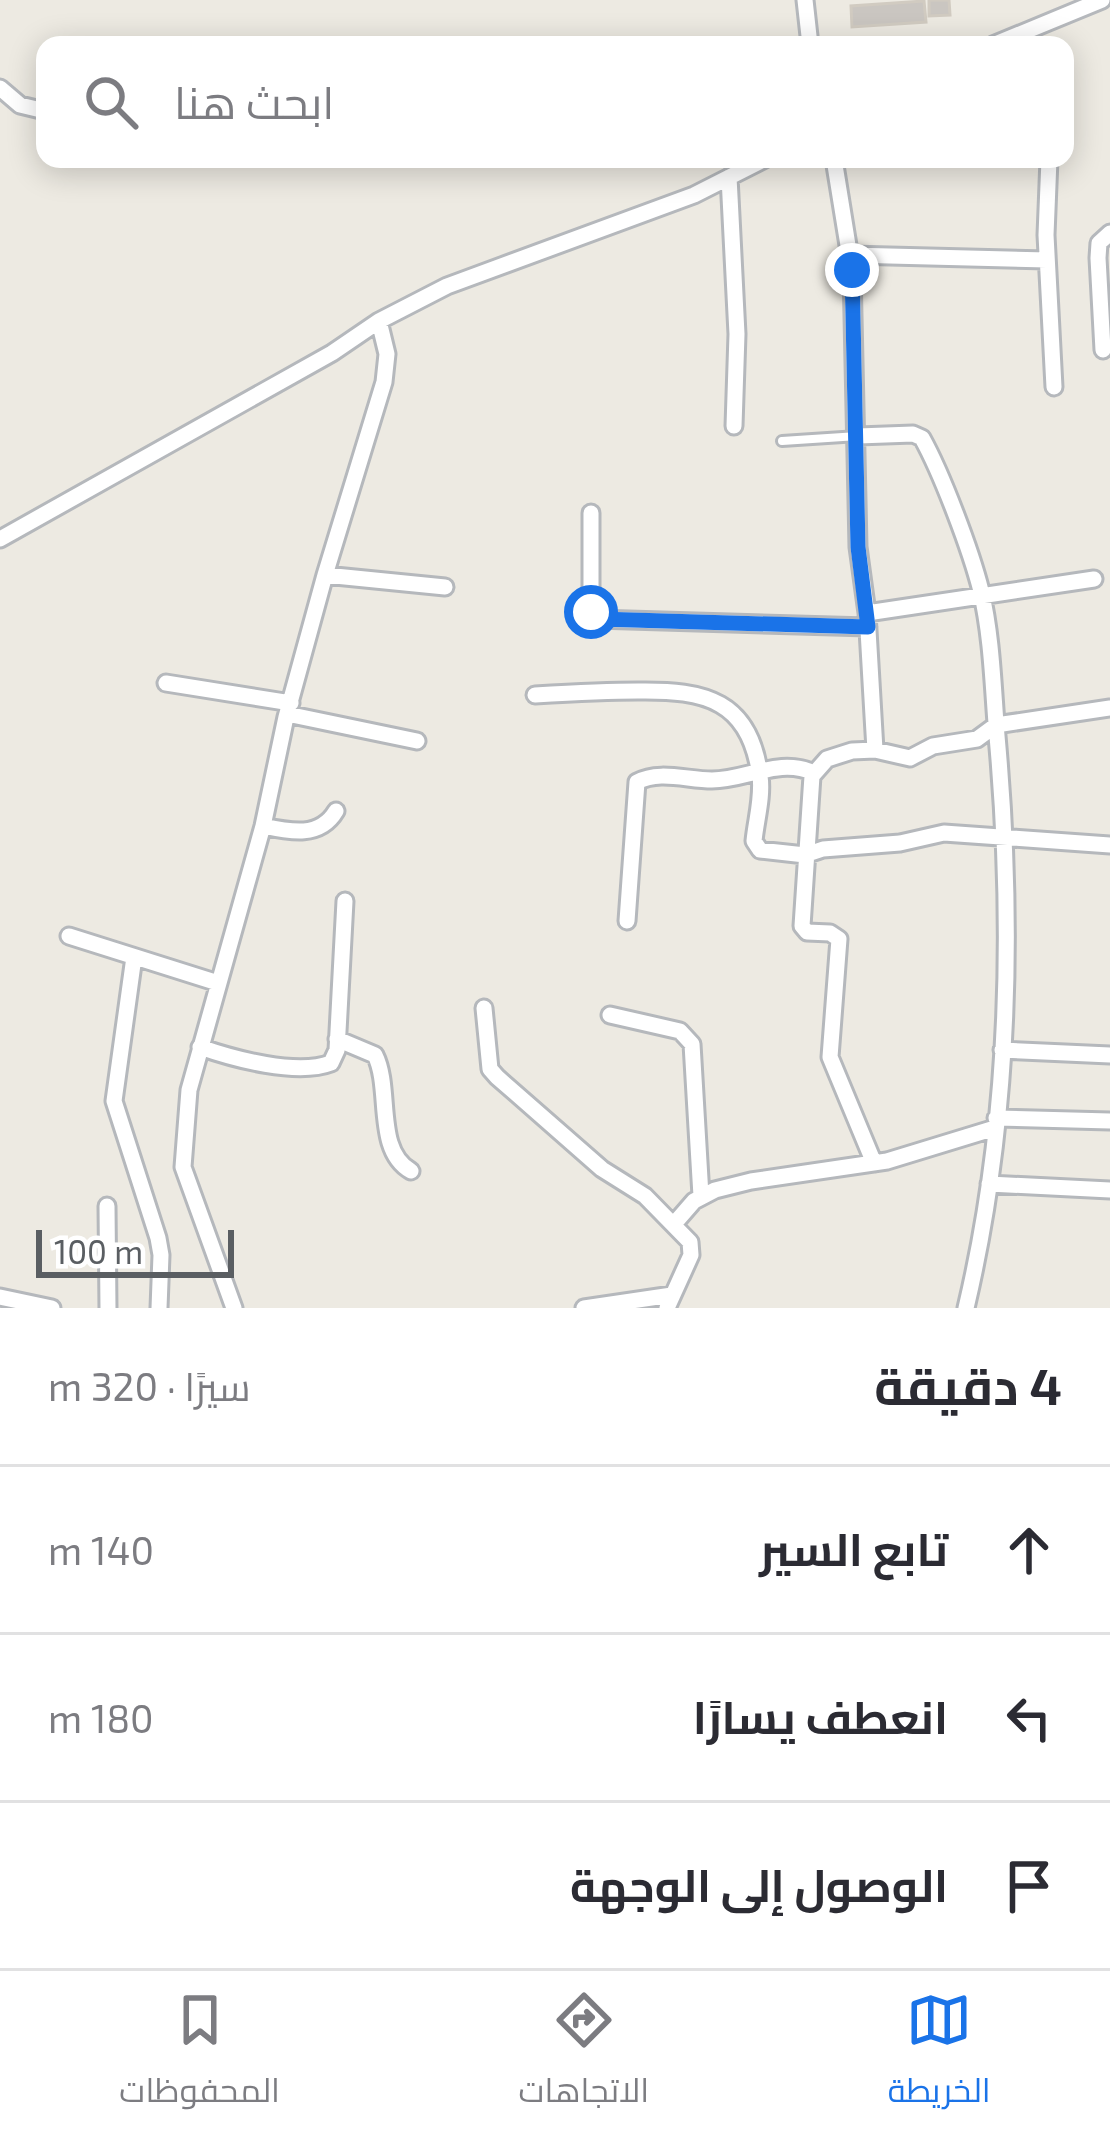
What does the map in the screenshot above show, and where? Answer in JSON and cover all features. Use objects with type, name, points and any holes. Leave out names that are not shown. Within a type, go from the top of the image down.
[{"type":"street","points":[[805,0],[809,36]]},
{"type":"street","points":[[1015,36],[1102,0]]},
{"type":"street","points":[[0,88],[20,105],[36,109]]},
{"type":"street","points":[[0,539],[447,286],[551,251],[747,168]]},
{"type":"street","points":[[835,168],[850,255],[858,547],[868,620],[875,750]]},
{"type":"street","points":[[1049,168],[1047,260],[1054,387]]},
{"type":"street","points":[[729,177],[737,334],[734,426]]},
{"type":"street","points":[[1103,350],[1098,258],[1099,243],[1110,233]]},
{"type":"street","points":[[850,255],[1047,260]]},
{"type":"street","points":[[233,1308],[183,1167],[183,1124],[325,575],[385,382],[387,354],[379,321]]},
{"type":"street","points":[[858,436],[913,434],[922,438],[981,593],[996,725],[1007,919],[1002,1050],[989,1184],[966,1308]]},
{"type":"street","points":[[591,513],[591,612],[595,619],[868,620],[981,593],[1094,579]]},
{"type":"street","points":[[325,575],[445,587]]},
{"type":"street","points":[[166,683],[418,741]]},
{"type":"street","points":[[535,694],[668,690],[713,699],[742,726],[758,770],[756,847],[806,855],[824,849],[900,843],[932,834],[1110,844]]},
{"type":"street","points":[[874,1163],[830,1057],[839,938],[807,932],[802,926],[814,773],[834,756],[875,750],[910,758],[933,746],[977,739],[996,725],[1110,708]]},
{"type":"street","points":[[627,921],[637,782],[651,776],[723,779],[794,767],[814,773]]},
{"type":"street","points":[[263,826],[314,830],[327,825],[336,811]]},
{"type":"street","points":[[200,1048],[228,1058],[311,1068],[331,1063],[338,1039],[345,901]]},
{"type":"street","points":[[69,936],[218,983]]},
{"type":"street","points":[[134,957],[114,1101],[158,1238],[159,1308]]},
{"type":"street","points":[[484,1008],[490,1069],[602,1168],[645,1196],[692,1249],[670,1301],[584,1308]]},
{"type":"street","points":[[610,1015],[680,1031],[692,1044],[701,1196]]},
{"type":"street","points":[[338,1039],[375,1055],[386,1088],[389,1137],[402,1166],[411,1171]]},
{"type":"street","points":[[1002,1050],[1110,1055],[1110,1046]]},
{"type":"street","points":[[674,1224],[701,1196],[751,1181],[874,1163],[995,1123],[1110,1121]]},
{"type":"street","points":[[989,1184],[1110,1190]]},
{"type":"street","points":[[107,1206],[108,1308]]},
{"type":"street","points":[[0,1297],[52,1308]]},
{"type":"lane","points":[[782,441],[858,436]]},
{"type":"building","points":[[929,0],[949,0],[950,15],[929,16]]},
{"type":"building","points":[[924,1],[926,22],[852,27],[851,6]]},
{"type":"route","points":[[591,612],[599,619],[868,627],[858,547],[852,270]]}]
